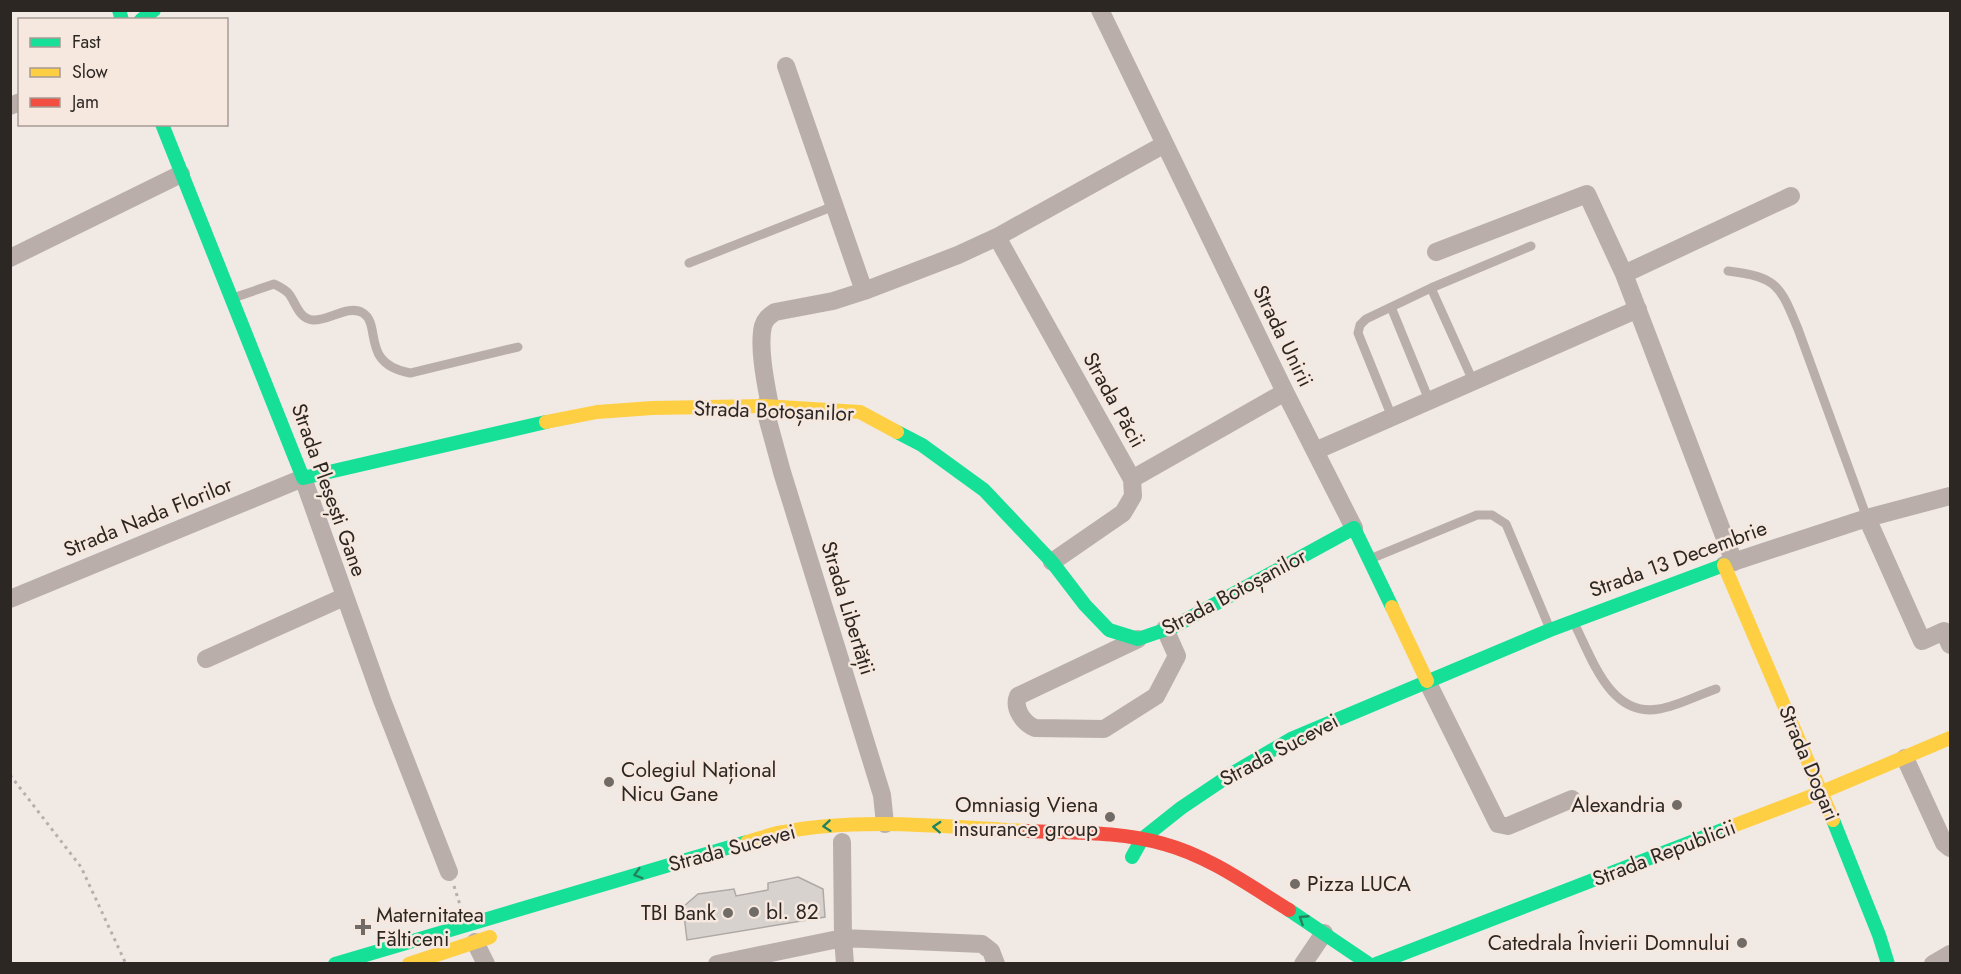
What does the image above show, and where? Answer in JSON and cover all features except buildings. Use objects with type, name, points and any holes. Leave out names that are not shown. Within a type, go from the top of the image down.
[{"type":"street","name":"Strada Unirii","points":[[1100,10],[1285,392],[1370,559],[1427,681]]},
{"type":"street","points":[[786,66],[864,291]]},
{"type":"street","name":"Strada Pleșești Gane","points":[[163,126],[303,477],[344,597],[449,872]]},
{"type":"street","points":[[767,406],[763,325],[775,312],[833,301],[958,255],[997,237],[1165,144]]},
{"type":"street","points":[[10,258],[182,174]]},
{"type":"street","points":[[1436,252],[1587,194],[1638,309],[1729,563]]},
{"type":"street","points":[[1624,274],[1791,196]]},
{"type":"street","name":"Strada Păcii","points":[[997,237],[1132,479],[1133,496],[1123,513],[1052,562]]},
{"type":"street","points":[[1315,451],[1638,309]]},
{"type":"street","points":[[1132,479],[1285,392]]},
{"type":"street","name":"Strada Botoșanilor","points":[[303,477],[597,412],[652,408],[767,406],[860,412],[893,428],[950,464],[984,490],[1052,562],[1109,630],[1138,639],[1173,627],[1354,528]]},
{"type":"street","name":"Strada Libertății","points":[[767,406],[782,472],[882,795],[885,825]]},
{"type":"street","name":"Strada Nada Florilor","points":[[10,599],[303,477]]},
{"type":"street","name":"Strada 13 Decembrie","points":[[1427,681],[1573,621],[1729,563],[1867,518],[1950,496]]},
{"type":"street","points":[[1867,518],[1922,641],[1944,631],[1950,645]]},
{"type":"street","name":"Strada Dogari","points":[[1729,563],[1880,935],[1888,963]]},
{"type":"street","points":[[206,659],[344,597]]},
{"type":"street","points":[[1138,639],[1018,696],[1017,707],[1026,723],[1035,728],[1104,729],[1156,696],[1177,656],[1165,629]]},
{"type":"street","points":[[1427,681],[1498,824],[1508,826],[1572,799]]},
{"type":"street","name":"Strada Sucevei","points":[[1150,860],[1126,856],[1142,839],[1206,790],[1291,739],[1427,681]]},
{"type":"street","name":"Strada Republicii","points":[[1376,963],[1822,792],[1950,738]]},
{"type":"street","points":[[1905,758],[1944,843],[1950,848]]},
{"type":"street","name":"Strada Sucevei","points":[[335,963],[373,958],[467,924],[782,832],[843,825],[885,825],[1142,839]]},
{"type":"street","points":[[1142,839],[1183,850],[1224,871],[1318,942],[1369,963]]},
{"type":"street","points":[[843,842],[845,963]]},
{"type":"street","points":[[409,963],[506,932]]},
{"type":"street","points":[[717,963],[843,938],[982,944],[991,951],[996,963]]},
{"type":"street","points":[[475,942],[486,963]]},
{"type":"street","points":[[1303,963],[1318,942]]},
{"type":"street","points":[[1933,963],[1950,954]]},
{"type":"lane","points":[[689,263],[834,206]]},
{"type":"lane","points":[[1392,417],[1358,333],[1360,325],[1366,319],[1431,288],[1531,246]]},
{"type":"lane","points":[[1728,271],[1766,278],[1786,299],[1867,518]]},
{"type":"lane","points":[[231,298],[274,284],[284,289],[305,317],[314,320],[355,310],[363,313],[369,319],[375,350],[386,364],[399,371],[410,373],[518,347]]},
{"type":"lane","points":[[1431,288],[1473,381]]},
{"type":"lane","points":[[1391,307],[1429,400]]},
{"type":"lane","points":[[1370,559],[1477,515],[1492,515],[1506,524],[1550,630]]},
{"type":"lane","points":[[1573,621],[1609,690],[1629,706],[1650,710],[1661,709],[1716,688]]},
{"type":"path","points":[[10,775],[81,867],[126,963]]},
{"type":"path","points":[[449,872],[467,924]]},
{"type":"traffic: fast","points":[[119,10],[121,18]]},
{"type":"traffic: fast","points":[[144,18],[154,10]]},
{"type":"traffic: fast","points":[[163,126],[303,478],[546,422]]},
{"type":"traffic: fast","points":[[897,432],[922,445],[984,490],[1052,562],[1085,605],[1109,630],[1138,639],[1173,627],[1354,528],[1392,607]]},
{"type":"traffic: fast","points":[[1132,857],[1142,839],[1181,808],[1233,773],[1291,739],[1550,630],[1724,565]]},
{"type":"traffic: fast","points":[[1833,820],[1879,935],[1888,964]]},
{"type":"traffic: fast","points":[[1376,964],[1730,827]]},
{"type":"traffic: fast","points":[[335,964],[747,842]]},
{"type":"traffic: fast","points":[[1289,910],[1369,964]]},
{"type":"traffic: slow","points":[[546,422],[597,412],[652,408],[764,406],[860,412],[897,432]]},
{"type":"traffic: slow","points":[[1724,565],[1833,820]]},
{"type":"traffic: slow","points":[[1392,607],[1427,681]]},
{"type":"traffic: slow","points":[[1730,827],[1822,792],[1950,738]]},
{"type":"traffic: slow","points":[[747,842],[783,832],[843,825],[905,824],[1028,831]]},
{"type":"traffic: slow","points":[[409,964],[490,937]]},
{"type":"traffic: jam","points":[[1028,831],[1131,837],[1181,849],[1213,864],[1289,910]]},
{"type":"place","name":"Colegiul Național Nicu Gane","points":[[609,782]]},
{"type":"place","name":"Alexandria","points":[[1677,805]]},
{"type":"place","name":"Omniasig Viena insurance group","points":[[1110,817]]},
{"type":"place","name":"Pizza LUCA","points":[[1295,884]]},
{"type":"place","name":"bl. 82","points":[[754,912]]},
{"type":"place","name":"TBI Bank","points":[[728,913]]},
{"type":"place","name":"Maternitatea Fălticeni","points":[[363,927]]},
{"type":"place","name":"Catedrala Învierii Domnului","points":[[1742,943]]}]
